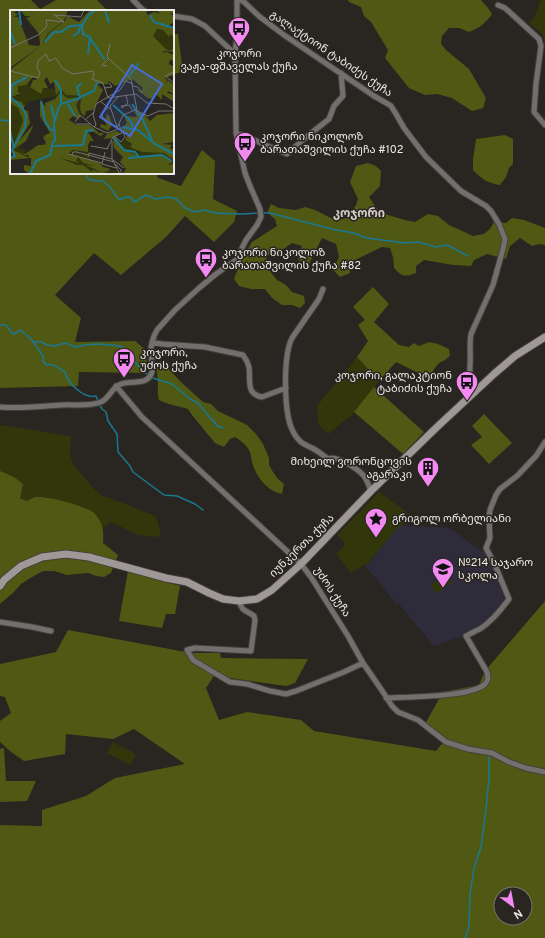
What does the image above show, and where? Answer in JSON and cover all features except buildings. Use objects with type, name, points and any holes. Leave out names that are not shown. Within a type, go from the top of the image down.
[{"type":"main road","name":"იუნკერთა ქუჩა","points":[[0,586],[4,580],[21,566],[42,557],[66,554],[89,557],[166,578],[187,582],[223,599],[239,601],[257,599],[272,590],[301,564],[371,491],[504,364],[545,337]]},
{"type":"street","points":[[133,0],[142,10]]},
{"type":"street","points":[[0,407],[14,408],[99,403],[103,401],[116,386],[143,382],[147,380],[152,372],[151,346],[157,330],[175,310],[199,288],[236,260],[246,240],[257,225],[261,217],[260,209],[247,178],[236,133],[235,54],[237,34],[237,0]]},
{"type":"street","name":"გალაქტიონ ტაბიძეს ქუჩა","points":[[237,0],[244,2],[272,26],[391,106],[404,128],[426,157],[461,191],[486,206],[499,224],[505,239],[503,249],[493,285],[473,328],[469,342],[470,396]]},
{"type":"street","points":[[498,5],[505,8],[539,39],[541,46],[534,112],[545,125]]},
{"type":"street","points":[[174,16],[192,20],[205,26],[235,54]]},
{"type":"street","points":[[236,133],[287,154],[329,119],[334,106],[343,96],[341,73]]},
{"type":"street","points":[[323,289],[319,299],[289,344],[286,363],[288,418],[291,428],[300,441],[328,458],[331,457],[339,459],[354,468],[365,477],[371,491]]},
{"type":"street","points":[[152,342],[205,347],[243,356],[247,360],[249,368],[249,384],[251,390],[258,396],[262,397],[286,388]]},
{"type":"street","name":"უძოს ქუჩა","points":[[116,386],[142,417],[301,564],[311,577],[386,698],[398,712],[418,720],[446,742],[468,749],[492,753],[509,762],[526,768],[545,772]]},
{"type":"street","points":[[386,698],[440,696],[474,690],[485,684],[489,678],[488,672],[466,636],[481,628],[503,607],[509,599],[495,565],[486,548],[490,538],[490,510],[500,489],[517,476],[536,456],[545,442]]},
{"type":"street","points":[[239,601],[241,608],[254,616],[251,651],[195,648],[187,650],[193,660],[230,682],[247,684],[286,694],[344,672],[363,662]]},
{"type":"street","points":[[0,622],[51,631]]},
{"type":"shaded area","name":"№214 საჯარო სკოლა","points":[[398,526],[450,528],[477,548],[486,552],[504,595],[503,605],[482,626],[460,637],[434,646],[364,565],[369,563]]},
{"type":"green space","points":[[0,0],[31,0],[40,9],[56,0],[97,0],[107,10],[10,10],[10,174],[156,174],[158,178],[181,186],[202,150],[215,161],[213,199],[237,211],[234,222],[214,242],[185,216],[166,237],[121,275],[94,253],[55,295],[81,318],[75,342],[135,341],[147,351],[146,373],[79,372],[78,386],[0,388]]},
{"type":"green space","points":[[348,0],[481,0],[492,14],[485,23],[469,32],[459,28],[449,28],[442,36],[441,44],[469,69],[486,98],[483,108],[472,111],[452,98],[437,94],[425,95],[409,88],[385,58],[388,50],[371,22],[364,16],[361,7],[349,2]]},
{"type":"green space","points":[[540,0],[545,0],[545,43],[542,34],[529,23],[536,14]]},
{"type":"green space","points":[[174,34],[178,34],[183,72],[174,74]]},
{"type":"green space","points":[[505,135],[513,139],[513,164],[509,168],[506,177],[500,185],[488,182],[476,173],[473,170],[473,159],[476,139]]},
{"type":"green space","points":[[368,163],[376,166],[381,171],[380,186],[369,197],[377,209],[385,214],[415,222],[428,214],[438,216],[449,225],[473,236],[484,234],[490,229],[494,222],[506,223],[512,218],[524,220],[545,228],[545,245],[539,244],[532,246],[520,238],[510,246],[506,259],[487,254],[474,260],[471,266],[453,265],[424,260],[416,266],[416,273],[406,276],[399,273],[394,268],[390,248],[382,247],[351,262],[350,273],[340,277],[333,270],[339,257],[336,244],[322,238],[309,264],[298,260],[302,246],[292,243],[285,248],[267,256],[265,265],[277,280],[286,285],[292,292],[304,296],[305,303],[300,308],[292,305],[282,305],[272,298],[265,289],[251,289],[239,286],[234,279],[241,261],[252,242],[277,226],[275,219],[268,211],[271,204],[279,208],[296,210],[305,207],[333,219],[344,219],[351,213],[358,199],[350,182],[356,166]]},
{"type":"green space","points":[[373,287],[389,304],[374,322],[399,345],[409,347],[414,343],[419,346],[429,342],[449,349],[450,356],[439,363],[430,374],[425,376],[396,362],[379,381],[357,357],[368,341],[358,325],[365,320],[353,307]]},
{"type":"green space","points":[[357,357],[379,381],[352,415],[328,434],[318,424],[317,406]]},
{"type":"green space","points":[[161,361],[203,402],[211,404],[218,411],[247,425],[256,434],[263,444],[269,458],[269,465],[278,479],[284,484],[282,494],[267,487],[259,478],[254,468],[250,452],[242,442],[235,437],[230,439],[224,447],[215,443],[188,409],[159,400],[157,363]]},
{"type":"green space","points":[[374,387],[424,432],[403,454],[354,412]]},
{"type":"green space","points":[[484,414],[512,443],[489,464],[471,445],[482,437],[472,426]]},
{"type":"green space","points":[[0,425],[71,436],[70,454],[73,464],[93,488],[103,496],[155,516],[158,522],[161,537],[138,535],[111,522],[103,528],[100,522],[69,505],[51,498],[35,497],[27,501],[20,498],[0,471]]},
{"type":"green space","points":[[0,471],[14,477],[23,484],[20,498],[27,501],[34,497],[57,500],[85,508],[95,514],[102,527],[103,543],[118,555],[111,573],[104,577],[88,573],[67,575],[54,571],[43,571],[21,584],[0,604]]},
{"type":"green space","points":[[379,492],[408,513],[403,525],[398,527],[369,563],[351,573],[336,554],[346,544],[337,535]]},
{"type":"green space","points":[[128,571],[180,586],[175,614],[166,614],[162,628],[119,621]]},
{"type":"green space","points":[[446,575],[452,583],[436,593],[431,585]]},
{"type":"green space","points":[[545,601],[545,938],[0,938],[0,825],[42,826],[42,810],[86,796],[115,778],[185,764],[134,729],[113,739],[66,734],[65,754],[24,761],[0,742],[0,721],[11,713],[5,697],[0,696],[0,664],[56,652],[68,630],[191,653],[220,653],[221,658],[308,659],[295,683],[286,686],[230,678],[217,671],[206,688],[219,720],[247,712],[301,720],[314,731],[436,751],[446,739],[425,724],[443,692],[479,685],[485,671]]},
{"type":"green space","points":[[113,742],[136,754],[130,765],[107,753]]},
{"type":"green space","points":[[4,748],[6,781],[36,781],[27,801],[0,802],[0,749]]},
{"type":"waterway","points":[[0,120],[10,122]]},
{"type":"waterway","points":[[86,174],[89,180],[103,181],[110,187],[119,200],[130,197],[134,202],[146,195],[155,199],[169,197],[176,199],[185,208],[194,212],[204,210],[215,213],[259,213]]},
{"type":"waterway","points":[[263,213],[270,213],[336,230],[354,233],[366,238],[405,243],[419,242],[436,247],[447,245],[468,256]]},
{"type":"waterway","points":[[0,325],[6,325],[14,334],[21,330],[32,340],[43,356],[43,360],[46,365],[54,365],[65,372],[69,381],[81,393],[96,396],[98,401]]},
{"type":"waterway","points":[[34,342],[41,342],[47,345],[55,346],[65,343],[76,347],[98,344],[121,346],[148,375],[172,384],[190,399],[198,403],[217,426],[223,428]]},
{"type":"waterway","points":[[99,404],[106,412],[108,421],[117,434],[118,452],[133,472],[164,495],[177,496],[195,504],[203,510]]},
{"type":"waterway","points":[[465,938],[469,927],[470,894],[474,868],[481,847],[486,810],[489,757]]},
{"type":"place","name":"კოჯორი ვაჟა-ფშაველას ქუჩა","points":[[239,48]]},
{"type":"place","name":"კოჯორი ნიკოლოზ ბარათაშვილის ქუჩა #102","points":[[245,162]]},
{"type":"place","name":"კოჯორი ნიკოლოზ ბარათაშვილის ქუჩა #82","points":[[206,278]]},
{"type":"place","name":"კოჯორი, უძოს ქუჩა","points":[[124,378]]},
{"type":"place","name":"კოჯორი, გალაკტიონ ტაბიძის ქუჩა","points":[[467,402]]},
{"type":"place","name":"მიხეილ ვორონცოვის აგარაკი","points":[[428,488]]},
{"type":"place","name":"გრიგოლ ორბელიანი","points":[[376,538]]},
{"type":"place","name":"№214 საჯარო სკოლა","points":[[443,588]]},
{"type":"district","name":"კოჯორი","points":[[359,214]]}]
